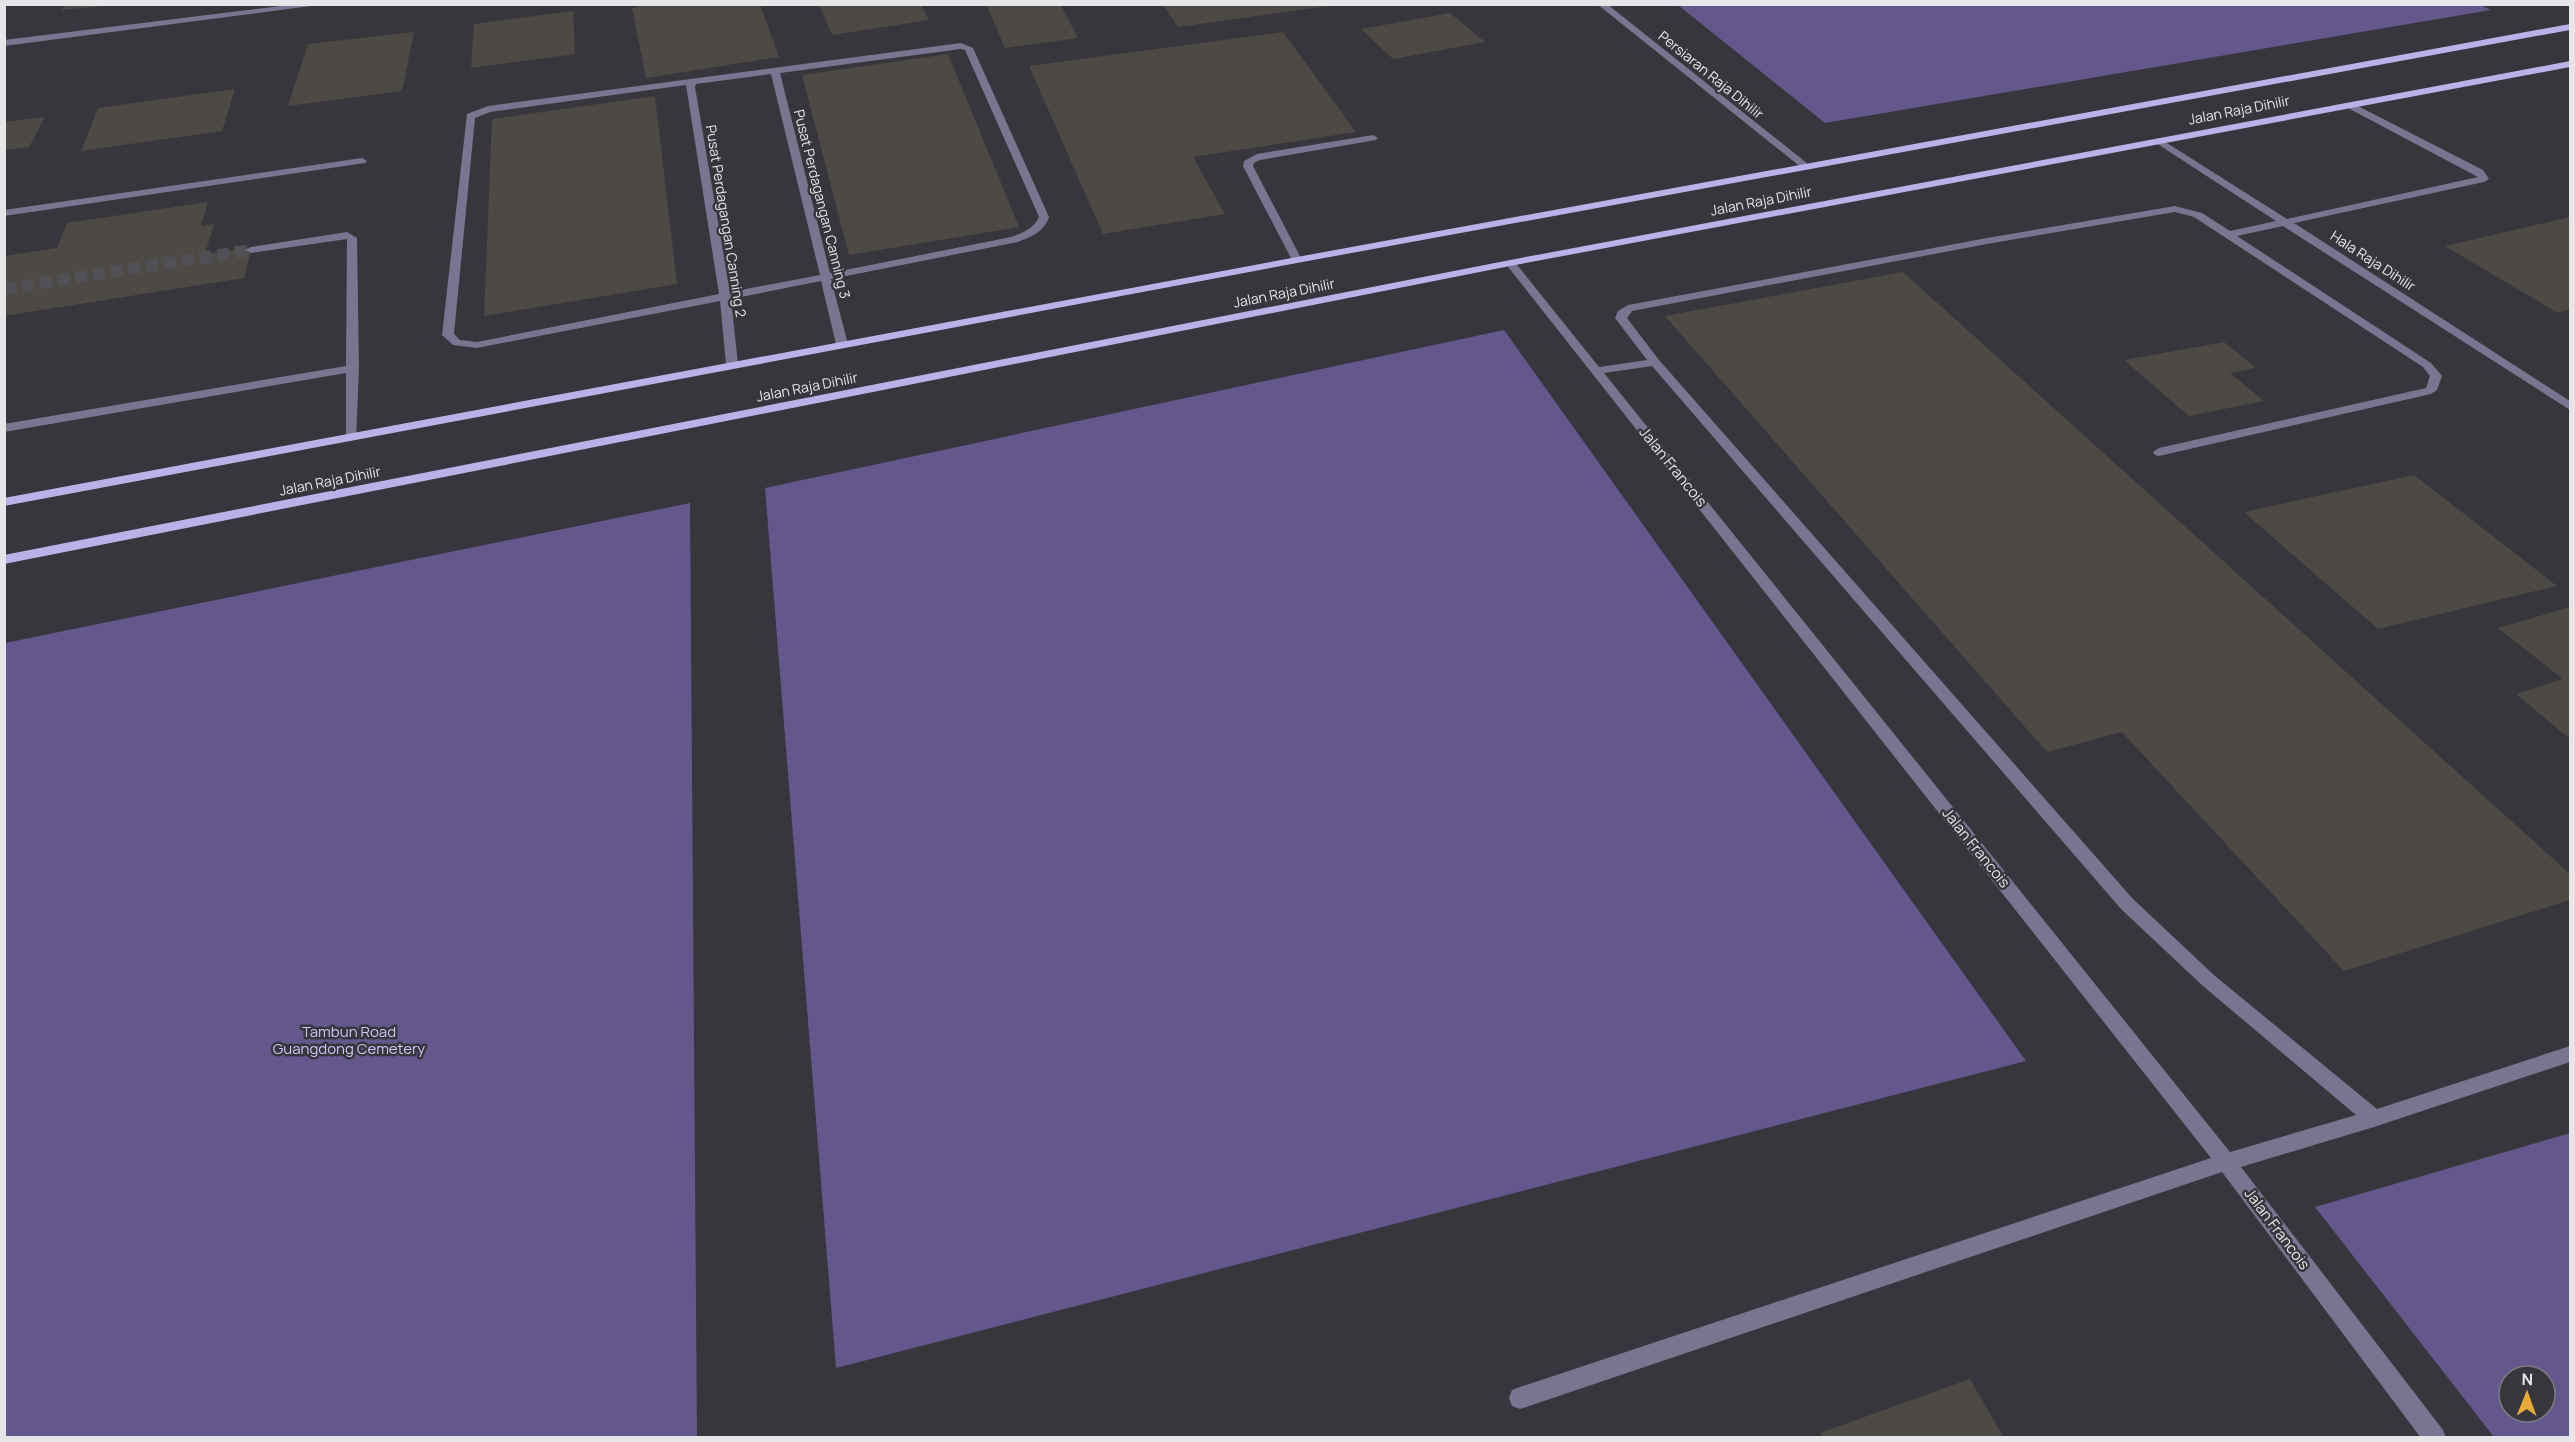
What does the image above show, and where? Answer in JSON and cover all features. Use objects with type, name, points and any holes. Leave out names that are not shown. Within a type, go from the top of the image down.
[{"type":"main road","name":"Jalan Raja Dihilir","points":[[4,502],[732,364],[2571,27]]},
{"type":"main road","name":"Jalan Raja Dihilir","points":[[4,560],[1510,263],[2571,64]]},
{"type":"street","points":[[4,43],[322,4]]},
{"type":"street","name":"Persiaran Raja Dihilir","points":[[1601,4],[1804,166]]},
{"type":"street","points":[[961,46],[969,48],[1044,217],[1042,224],[1014,240],[477,345],[457,343],[447,335],[470,116],[488,109],[692,83],[756,72],[775,72],[961,46]]},
{"type":"street","name":"Pusat Perdagangan Canning 3","points":[[775,72],[842,344]]},
{"type":"street","name":"Pusat Perdagangan Canning 2","points":[[692,83],[690,87],[725,295],[732,364]]},
{"type":"street","points":[[2226,235],[2484,179],[2479,172],[2349,105]]},
{"type":"street","points":[[1297,260],[1248,166],[1249,161],[1257,157],[1373,138]]},
{"type":"street","name":"Hala Raja Dihilir","points":[[2159,141],[2571,406]]},
{"type":"street","points":[[4,213],[362,160]]},
{"type":"street","points":[[2159,452],[2432,390],[2436,376],[2427,365],[2198,215],[2175,209],[1987,241],[1628,308],[1622,313],[1621,318],[1655,362],[2127,904],[2209,981],[2374,1118]]},
{"type":"street","points":[[251,250],[338,236],[347,235],[352,238],[352,436]]},
{"type":"street","name":"Jalan Francois","points":[[1510,263],[2226,1162],[2435,1437]]},
{"type":"street","points":[[1597,371],[1655,362]]},
{"type":"street","points":[[4,428],[353,368]]},
{"type":"street","points":[[1520,1398],[2226,1162],[2374,1118],[2571,1054]]},
{"type":"green space","points":[[1678,5],[2480,5],[2491,10],[1825,123]]},
{"type":"green space","points":[[1504,330],[2026,1061],[836,1368],[765,488]]},
{"type":"green space","name":"Tambun Road Guangdong Cemetery","points":[[690,503],[697,1437],[5,1437],[5,643]]},
{"type":"green space","points":[[2570,1133],[2570,1437],[2494,1437],[2315,1207]]},
{"type":"building","points":[[65,4],[102,4],[102,6],[62,10]]},
{"type":"building","points":[[654,4],[760,4],[779,57],[646,78],[632,8]]},
{"type":"building","points":[[819,4],[920,4],[929,20],[832,35]]},
{"type":"building","points":[[986,4],[1060,4],[1078,38],[1005,48]]},
{"type":"building","points":[[1163,4],[1328,4],[1328,6],[1178,27]]},
{"type":"building","points":[[573,11],[575,54],[471,68],[474,24]]},
{"type":"building","points":[[1450,13],[1485,42],[1393,59],[1361,29]]},
{"type":"building","points":[[414,32],[402,91],[288,106],[308,44]]},
{"type":"building","points":[[1283,32],[1356,132],[1193,157],[1225,214],[1103,234],[1029,66]]},
{"type":"building","points":[[948,54],[1019,227],[849,255],[802,75]]},
{"type":"building","points":[[235,89],[222,131],[81,151],[98,108]]},
{"type":"building","points":[[655,96],[677,284],[484,316],[492,119]]},
{"type":"building","points":[[45,117],[29,147],[4,150],[4,122]]},
{"type":"building","points":[[208,202],[201,226],[214,224],[205,254],[252,247],[244,278],[4,316],[4,256],[57,248],[67,223]]},
{"type":"building","points":[[2570,217],[2570,309],[2558,313],[2445,246]]},
{"type":"building","points":[[1903,272],[2570,874],[2570,900],[2344,971],[2122,732],[2047,752],[1665,316]]},
{"type":"building","points":[[2224,342],[2256,368],[2230,373],[2264,401],[2189,416],[2124,360]]},
{"type":"building","points":[[2414,475],[2557,586],[2378,629],[2244,512]]},
{"type":"building","points":[[2570,607],[2570,739],[2516,694],[2563,679],[2498,628]]},
{"type":"building","points":[[1970,1379],[2004,1438],[1822,1438],[1820,1433]]},
{"type":"tunnel","points":[[4,289],[251,250]]}]
